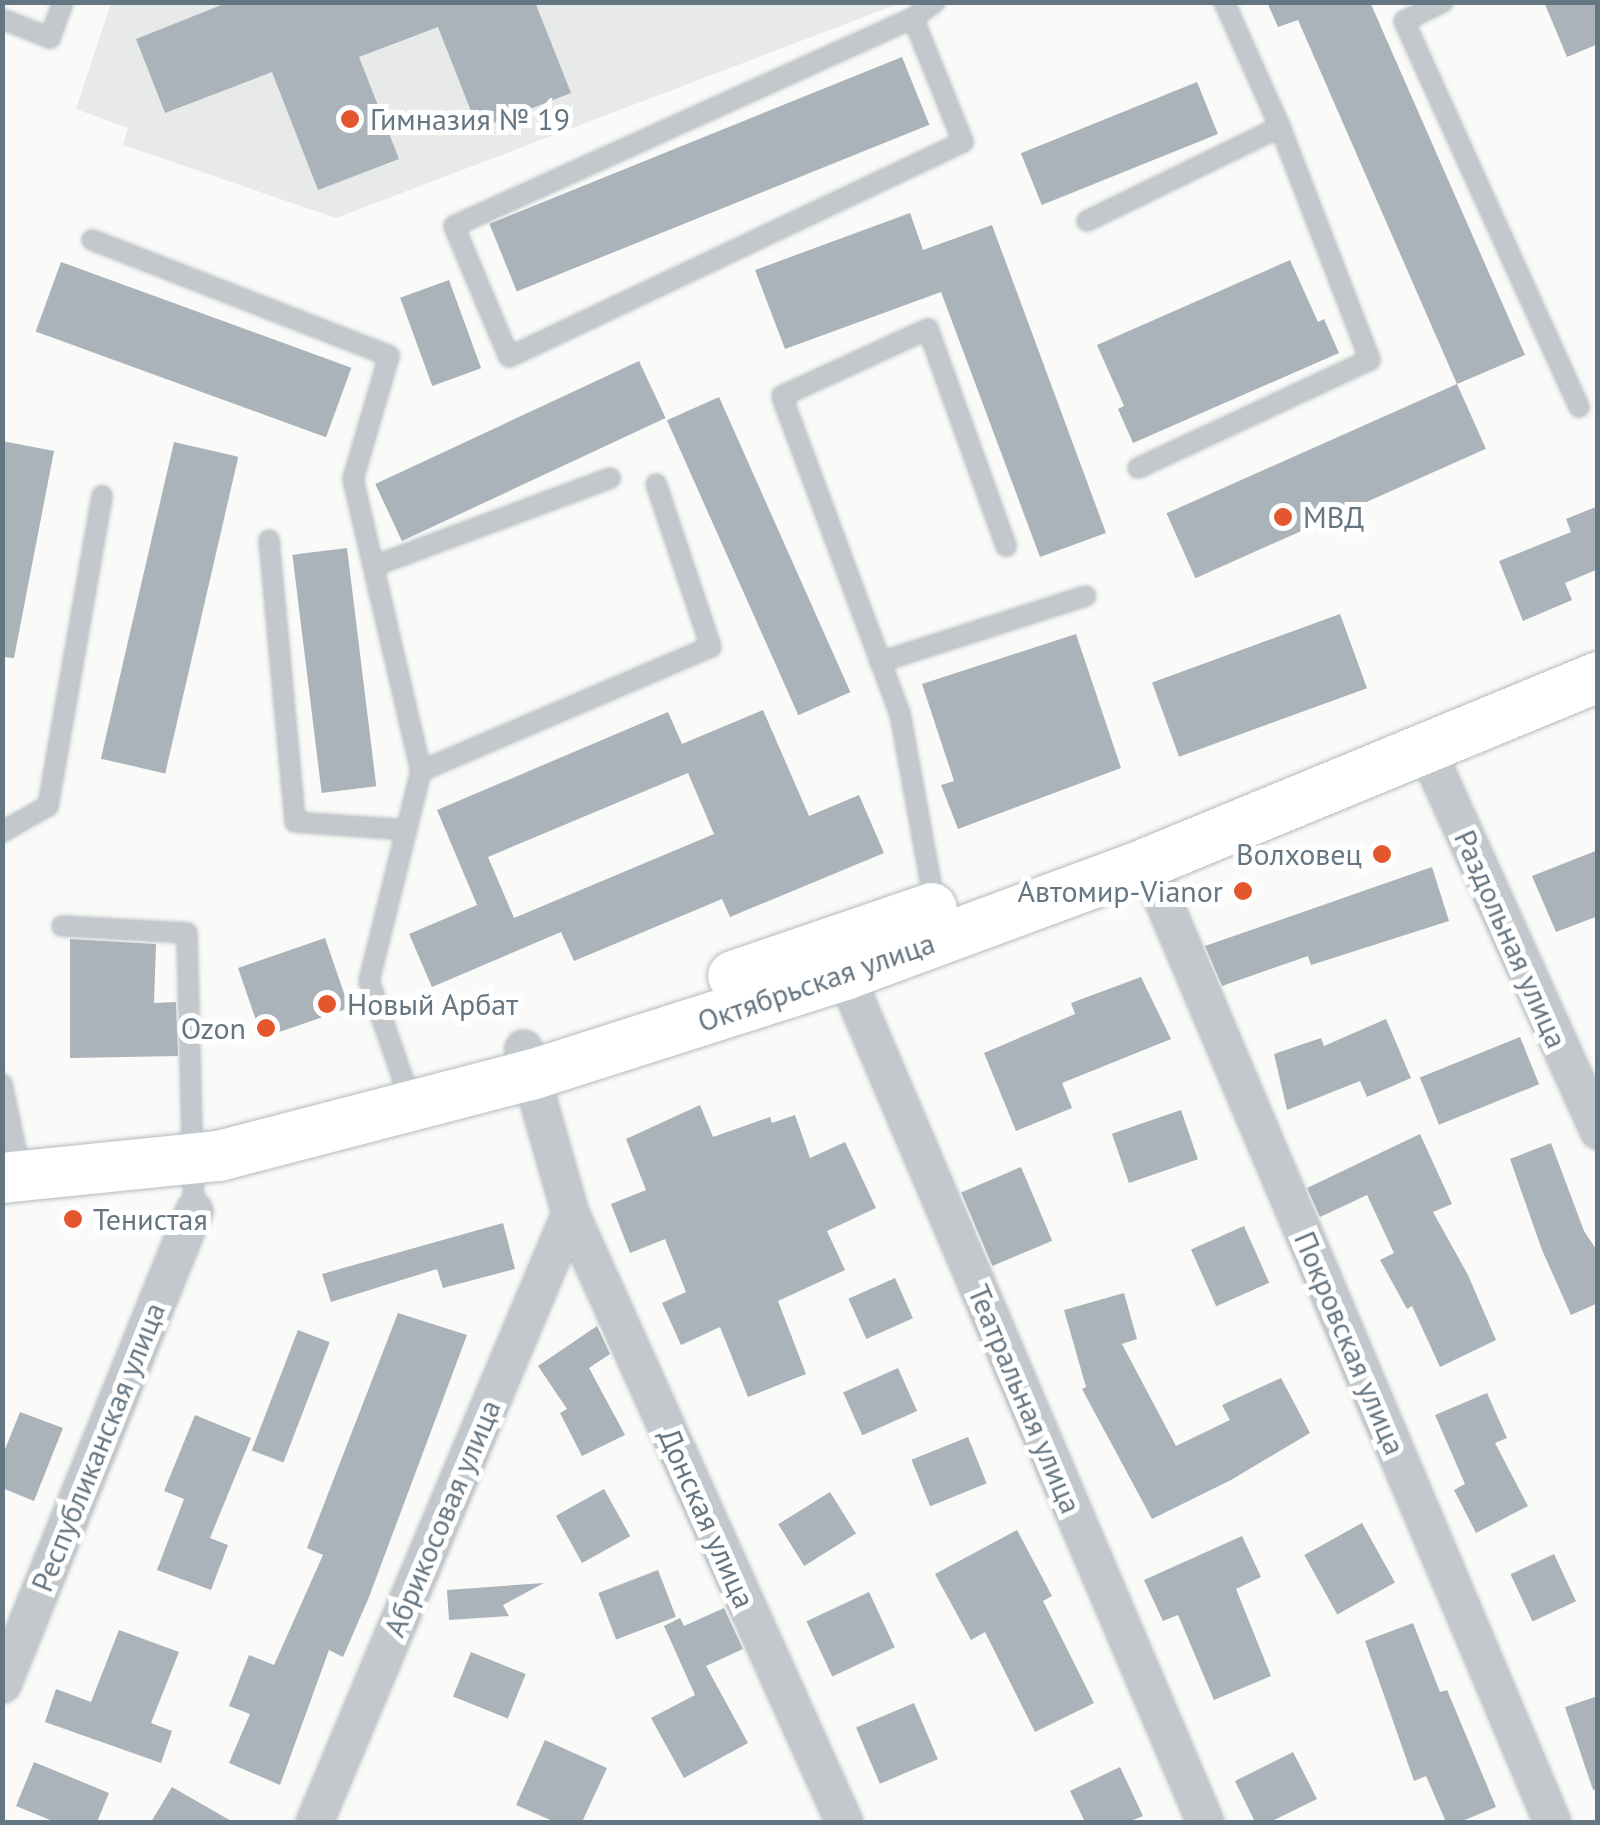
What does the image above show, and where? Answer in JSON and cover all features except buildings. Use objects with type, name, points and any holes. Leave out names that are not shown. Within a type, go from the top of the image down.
[{"type":"main road","name":"Октябрьская улица","points":[[527,1062],[936,906],[1026,876],[1598,651]]},
{"type":"main road","name":"Октябрьская улица","points":[[11,1166],[193,1146],[219,1156],[408,1094],[845,975],[1147,863],[1598,677]]},
{"type":"street","name":"Раздольная улица","points":[[1425,746],[1598,1131]]},
{"type":"street","name":"Покровская улица","points":[[1147,863],[1552,1822]]},
{"type":"street","name":"Театральная улица","points":[[845,975],[1205,1822]]},
{"type":"street","name":"Донская улица","points":[[527,1062],[570,1213],[844,1822]]},
{"type":"street","name":"Республиканская улица","points":[[2,1684],[194,1210]]},
{"type":"street","name":"Абрикосовая улица","points":[[314,1822],[570,1213]]},
{"type":"lane","points":[[2,19],[50,38],[63,2]]},
{"type":"lane","points":[[1138,468],[1370,360],[1280,128],[1224,2]]},
{"type":"lane","points":[[1443,2],[1404,21],[1579,407]]},
{"type":"lane","points":[[913,18],[963,142],[509,357],[454,226],[913,18],[932,3]]},
{"type":"lane","points":[[1086,221],[1280,128]]},
{"type":"lane","points":[[92,240],[389,356],[353,479],[420,771],[369,982],[408,1094]]},
{"type":"lane","points":[[936,906],[900,714],[782,396],[928,329],[1006,546]]},
{"type":"lane","points":[[374,566],[610,478]]},
{"type":"lane","points":[[420,771],[710,647],[656,484]]},
{"type":"lane","points":[[2,832],[48,806],[102,496]]},
{"type":"lane","points":[[270,540],[294,822],[406,830]]},
{"type":"lane","points":[[880,662],[1086,596]]},
{"type":"lane","points":[[62,926],[187,933],[194,1210]]},
{"type":"lane","points":[[2,1084],[11,1166]]},
{"type":"shaded area","name":"Гимназия № 19","points":[[111,3],[898,4],[336,218],[123,145],[128,128],[76,109]]},
{"type":"place","name":"Гимназия № 19","points":[[350,119]]},
{"type":"place","name":"МВД","points":[[1283,517]]},
{"type":"place","name":"Волховец","points":[[1382,854]]},
{"type":"place","name":"Автомир-Vianor","points":[[1243,891]]},
{"type":"place","name":"Новый Арбат","points":[[327,1004]]},
{"type":"place","name":"Ozon","points":[[266,1028]]},
{"type":"place","name":"Тенистая","points":[[73,1219]]}]
